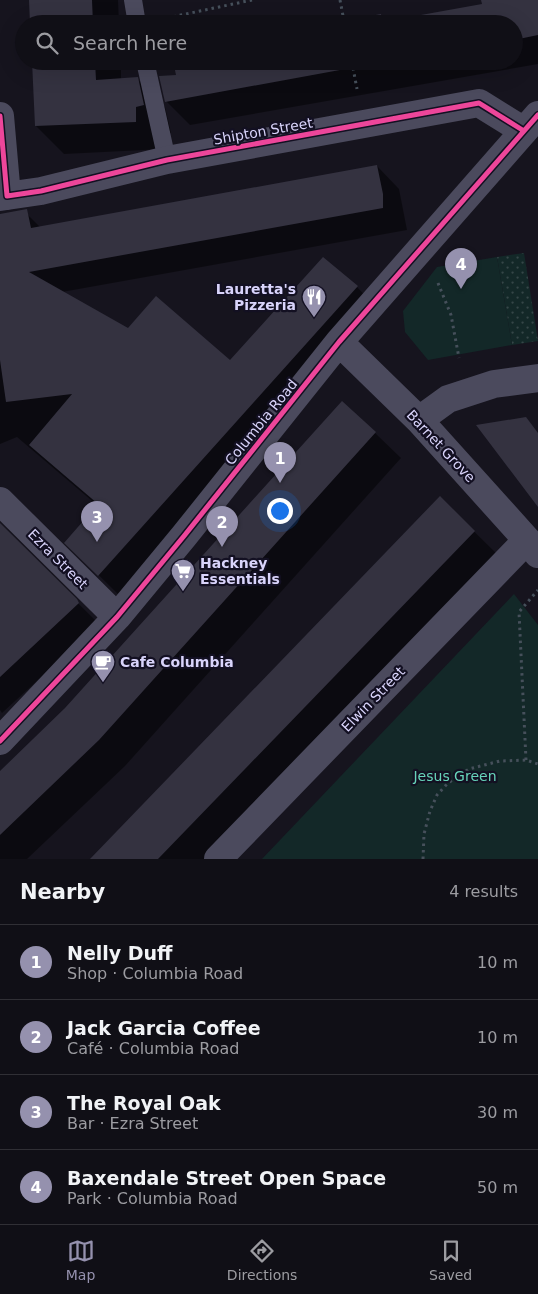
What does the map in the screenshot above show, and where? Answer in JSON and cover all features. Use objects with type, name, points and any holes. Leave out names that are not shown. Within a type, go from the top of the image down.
[{"type":"street","name":"Shipton Street","points":[[4,196],[41,191],[167,160],[479,103],[531,123]]},
{"type":"street","points":[[0,116],[4,196]]},
{"type":"street","name":"Columbia Road","points":[[0,741],[117,617],[339,342],[531,123]]},
{"type":"street","name":"Barnet Grove","points":[[339,342],[419,420],[533,547]]},
{"type":"street","points":[[419,420],[448,399],[494,384],[538,378]]},
{"type":"street","name":"Ezra Street","points":[[0,501],[117,617]]},
{"type":"street","name":"Elwin Street","points":[[218,859],[533,547]]},
{"type":"lane","points":[[133,0],[136,15]]},
{"type":"lane","points":[[147,70],[167,160]]},
{"type":"path","points":[[181,15],[252,0]]},
{"type":"path","points":[[340,0],[343,15]]},
{"type":"path","points":[[437,280],[451,315],[464,394]]},
{"type":"path","points":[[526,760],[518,612],[538,590]]},
{"type":"path","points":[[423,859],[424,834],[430,811],[437,795],[448,783],[469,769],[500,761],[526,760],[538,764]]},
{"type":"green space","points":[[524,253],[538,341],[512,345],[497,257]]},
{"type":"green space","points":[[497,257],[512,345],[428,360],[405,332],[403,311],[437,267]]},
{"type":"green space","name":"Jesus Green","points":[[514,594],[538,625],[538,859],[262,859]]},
{"type":"building","points":[[29,0],[92,0],[93,15],[30,15]]},
{"type":"building","points":[[481,0],[538,0],[538,35],[523,38],[523,15],[421,15],[482,4]]},
{"type":"building","points":[[32,70],[95,70],[96,80],[138,77],[144,105],[136,107],[136,122],[35,126]]},
{"type":"building","points":[[175,70],[340,70],[165,102],[159,76],[176,75]]},
{"type":"building","points":[[377,165],[383,194],[383,208],[29,272],[128,328],[156,296],[230,360],[323,257],[358,286],[98,576],[64,543],[98,504],[29,445],[72,394],[6,402],[0,360],[0,214],[27,209],[31,228]]},
{"type":"building","points":[[342,401],[376,432],[99,740],[0,835],[0,771],[65,708]]},
{"type":"building","points":[[526,417],[538,433],[538,507],[476,425]]},
{"type":"building","points":[[440,496],[475,531],[158,859],[90,859]]},
{"type":"building","points":[[0,523],[79,603],[0,677]]},
{"type":"cycle path","points":[[0,116],[7,196],[41,191],[167,160],[479,103],[524,131]]},
{"type":"cycle path","points":[[0,741],[117,617],[339,342],[538,115]]},
{"type":"place","name":"Baxendale Street Open Space","points":[[461,289]]},
{"type":"place","name":"Lauretta's Pizzeria","points":[[314,318]]},
{"type":"place","name":"Nelly Duff","points":[[280,483]]},
{"type":"place","name":"The Royal Oak","points":[[97,542]]},
{"type":"place","name":"Jack Garcia Coffee","points":[[222,547]]},
{"type":"place","name":"Hackney Essentials","points":[[183,592]]},
{"type":"place","name":"Cafe Columbia","points":[[103,683]]}]
